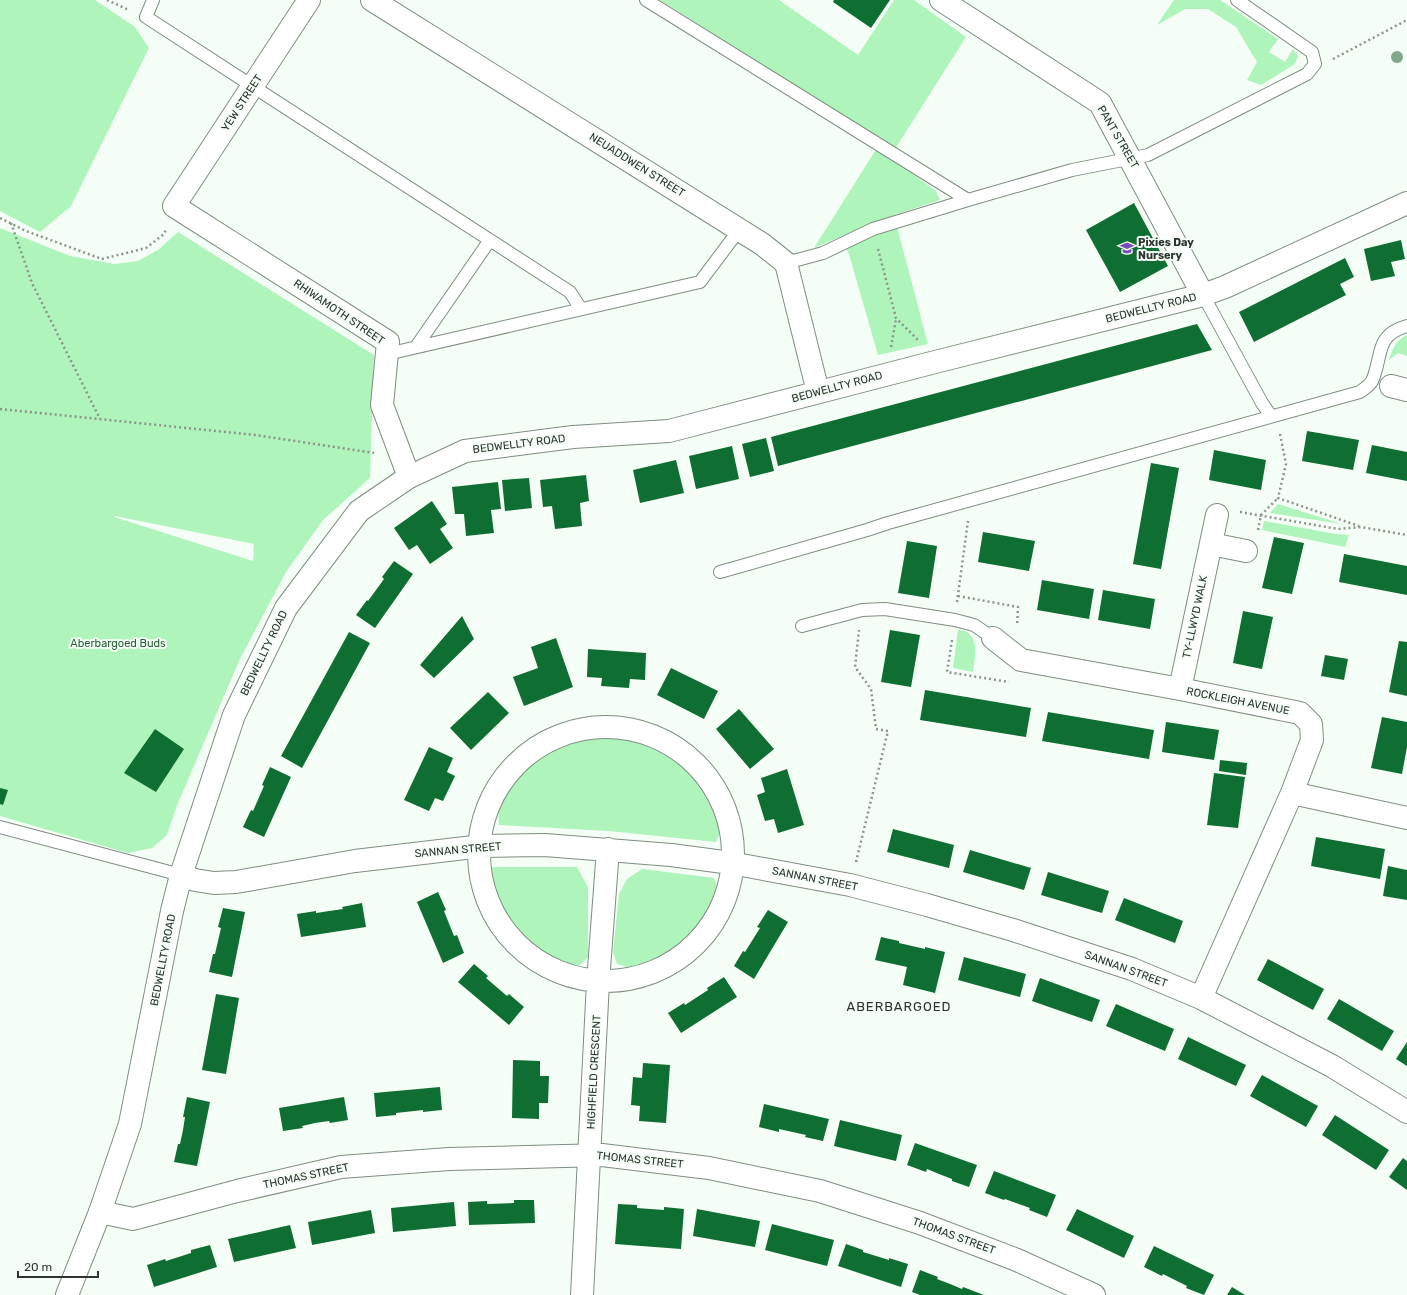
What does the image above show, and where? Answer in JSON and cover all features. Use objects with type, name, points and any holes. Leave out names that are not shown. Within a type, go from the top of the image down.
[{"type":"street","name":"YEW STREET","points":[[174,206],[309,0]]},
{"type":"street","name":"NEUADDWEN STREET","points":[[372,0],[740,230],[786,262]]},
{"type":"street","name":"PANT STREET","points":[[941,0],[1100,103],[1203,295]]},
{"type":"street","name":"BEDWELLTY ROAD","points":[[67,1295],[100,1212],[130,1124],[172,911],[181,875],[234,715],[286,608],[359,511],[409,477],[465,451],[573,437],[669,431],[1203,295],[1225,287],[1407,203]]},
{"type":"street","name":"RHIWAMOTH STREET","points":[[174,206],[388,342],[382,405],[409,477]]},
{"type":"street","points":[[786,262],[818,392]]},
{"type":"street","name":"TY-LLWYD WALK","points":[[1180,689],[1217,515]]},
{"type":"street","points":[[1211,544],[1246,551]]},
{"type":"street","name":"ROCKLEIGH AVENUE","points":[[992,638],[1021,660],[1300,713],[1311,724],[1312,740],[1292,793],[1201,998]]},
{"type":"street","points":[[611,726],[652,736],[685,753],[711,783],[729,818],[732,835],[728,891],[718,913],[698,941],[679,958],[637,978],[598,982],[585,980],[558,972],[532,958],[526,954],[495,922],[481,883],[479,858],[482,846],[486,835],[490,804],[509,771],[538,746],[575,730],[611,726]]},
{"type":"street","points":[[1292,793],[1407,818]]},
{"type":"street","name":"SANNAN STREET","points":[[181,875],[195,880],[214,883],[236,882],[355,861],[482,846],[545,845],[671,855],[731,863],[850,885],[927,905],[1013,930],[1132,969],[1201,998],[1332,1066],[1407,1112]]},
{"type":"street","name":"HIGHFIELD CRESCENT","points":[[582,1295],[598,982],[608,849]]},
{"type":"street","name":"THOMAS STREET","points":[[100,1212],[132,1219],[143,1217],[237,1191],[341,1167],[449,1159],[602,1155],[709,1168],[820,1191],[928,1225],[1017,1260],[1094,1295]]},
{"type":"lane","points":[[154,0],[146,17],[570,292],[581,309]]},
{"type":"lane","points":[[646,0],[968,200]]},
{"type":"lane","points":[[786,262],[823,253],[873,229],[968,200],[1072,170],[1148,155],[1307,74],[1315,64],[1312,52],[1236,0]]},
{"type":"lane","points":[[387,354],[700,282],[740,230]]},
{"type":"lane","points":[[416,347],[490,240]]},
{"type":"lane","points":[[1203,295],[1262,403],[1271,416]]},
{"type":"lane","points":[[720,572],[888,523],[1360,392],[1371,383],[1383,341],[1398,328],[1407,326]]},
{"type":"lane","points":[[802,626],[862,610],[884,608],[955,620],[974,625],[992,638]]},
{"type":"lane","points":[[0,827],[181,875]]},
{"type":"path","points":[[1315,64],[1335,59],[1407,20]]},
{"type":"path","points":[[0,218],[26,231],[102,259],[146,248],[164,234],[174,206]]},
{"type":"path","points":[[11,223],[32,283],[100,419]]},
{"type":"path","points":[[873,229],[896,318],[939,361]]},
{"type":"path","points":[[0,409],[256,435],[379,454]]},
{"type":"path","points":[[1246,551],[1255,542],[1261,515],[1278,498],[1286,464],[1277,421],[1271,416]]},
{"type":"path","points":[[1278,498],[1361,527],[1407,535]]},
{"type":"path","points":[[1217,515],[1218,507],[1338,529],[1361,527]]},
{"type":"path","points":[[850,885],[888,731],[876,728],[871,689],[855,666],[862,610]]},
{"type":"green space","points":[[0,0],[95,0],[135,27],[149,48],[71,206],[40,232],[0,211]]},
{"type":"green space","points":[[660,0],[779,0],[858,55],[894,0],[914,0],[966,37],[890,157],[936,191],[940,200],[894,215],[928,344],[878,355],[849,254],[840,237],[814,248],[882,140]]},
{"type":"green space","points":[[1174,0],[1220,0],[1278,39],[1269,52],[1285,62],[1293,49],[1298,56],[1295,64],[1261,85],[1247,80],[1257,62],[1236,27],[1208,9],[1185,9],[1157,25]]},
{"type":"green space","name":"Aberbargoed Buds","points":[[0,228],[70,256],[115,264],[138,261],[158,250],[178,232],[374,355],[370,478],[323,520],[286,572],[240,659],[178,803],[167,835],[152,848],[128,853],[0,816]],"holes":[[[115,516],[254,544],[253,561],[114,517]]]},
{"type":"green space","points":[[1407,335],[1407,356],[1398,353],[1389,360],[1395,345]]},
{"type":"green space","points":[[1278,504],[1342,524],[1270,513]]},
{"type":"green space","points":[[1264,521],[1349,535],[1345,547],[1262,530]]},
{"type":"green space","points":[[958,630],[967,632],[974,640],[975,656],[973,672],[953,668]]},
{"type":"green space","points":[[587,736],[619,737],[647,744],[672,755],[693,775],[712,804],[721,831],[716,842],[609,831],[499,825],[498,818],[502,798],[525,770],[544,755]]},
{"type":"green space","points":[[492,867],[577,867],[588,887],[588,957],[580,965],[571,967],[546,955],[524,939],[504,915],[495,890],[492,877]]},
{"type":"green space","points":[[642,869],[714,878],[717,886],[717,897],[701,923],[679,947],[654,962],[630,968],[617,964],[613,952],[619,894],[627,879]]},
{"type":"building","points":[[834,0],[890,0],[871,28],[833,2]]},
{"type":"building","name":"Pixies Day Nursery","points":[[1134,203],[1168,266],[1120,292],[1086,230]]},
{"type":"building","points":[[1401,240],[1405,259],[1391,262],[1395,276],[1371,281],[1364,249]]},
{"type":"building","points":[[1345,258],[1354,277],[1340,284],[1346,295],[1254,342],[1239,312]]},
{"type":"building","points":[[1197,324],[1212,350],[778,466],[771,437]]},
{"type":"building","points":[[1307,431],[1359,440],[1353,470],[1302,461]]},
{"type":"building","points":[[766,438],[774,471],[750,477],[742,444]]},
{"type":"building","points":[[1372,445],[1407,452],[1407,481],[1366,473]]},
{"type":"building","points":[[732,446],[739,479],[696,489],[689,456]]},
{"type":"building","points":[[1214,450],[1266,460],[1261,490],[1209,480]]},
{"type":"building","points":[[676,460],[684,493],[640,503],[633,470]]},
{"type":"building","points":[[1151,463],[1179,468],[1161,569],[1133,564]]},
{"type":"building","points":[[586,475],[589,501],[580,503],[582,526],[555,529],[552,506],[543,507],[540,480]]},
{"type":"building","points":[[529,478],[532,508],[505,511],[502,480]]},
{"type":"building","points":[[498,482],[501,509],[491,510],[494,533],[466,536],[464,514],[455,514],[452,487]]},
{"type":"building","points":[[432,501],[447,524],[440,529],[453,548],[430,564],[417,545],[409,550],[394,528]]},
{"type":"building","points":[[983,532],[1035,541],[1029,571],[978,562]]},
{"type":"building","points":[[1274,537],[1304,543],[1292,594],[1262,588]]},
{"type":"building","points":[[907,541],[937,546],[929,598],[898,593]]},
{"type":"building","points":[[1344,554],[1407,566],[1407,595],[1339,582]]},
{"type":"building","points":[[394,561],[413,574],[375,628],[356,615],[384,579],[382,577]]},
{"type":"building","points":[[1042,580],[1094,589],[1089,619],[1037,610]]},
{"type":"building","points":[[1103,590],[1155,599],[1150,629],[1098,620]]},
{"type":"building","points":[[1243,611],[1273,617],[1262,669],[1233,663]]},
{"type":"building","points":[[462,616],[474,639],[434,678],[420,665]]},
{"type":"building","points":[[890,630],[920,635],[911,687],[881,682]]},
{"type":"building","points":[[349,632],[370,643],[302,768],[281,756]]},
{"type":"building","points":[[556,638],[573,687],[524,706],[513,677],[538,668],[531,647]]},
{"type":"building","points":[[1399,641],[1407,642],[1407,696],[1389,692]]},
{"type":"building","points":[[588,649],[646,653],[645,680],[630,679],[629,688],[601,686],[602,678],[587,677]]},
{"type":"building","points":[[1325,655],[1348,659],[1344,680],[1321,676]]},
{"type":"building","points":[[671,668],[718,691],[704,719],[657,695]]},
{"type":"building","points":[[925,690],[1031,708],[1026,737],[920,720]]},
{"type":"building","points":[[488,692],[509,713],[471,750],[450,728]]},
{"type":"building","points":[[739,709],[774,749],[750,769],[716,729]]},
{"type":"building","points":[[1048,712],[1154,730],[1149,759],[1042,741]]},
{"type":"building","points":[[1382,717],[1407,722],[1407,747],[1402,774],[1371,768]]},
{"type":"building","points":[[1166,722],[1219,730],[1214,760],[1162,752]]},
{"type":"building","points":[[155,729],[184,749],[156,792],[124,773]]},
{"type":"building","points":[[429,747],[453,758],[447,772],[455,776],[443,801],[435,798],[429,811],[404,800]]},
{"type":"building","points":[[1220,760],[1247,763],[1246,775],[1219,771]]},
{"type":"building","points":[[270,767],[291,777],[264,837],[243,827],[251,810],[253,811],[264,786],[262,785]]},
{"type":"building","points":[[787,769],[804,825],[778,833],[774,819],[765,821],[757,795],[765,792],[761,778]]},
{"type":"building","points":[[1214,773],[1245,777],[1238,828],[1207,825]]},
{"type":"building","points":[[0,788],[8,790],[3,805],[0,804]]},
{"type":"building","points":[[893,829],[954,845],[949,868],[887,852]]},
{"type":"building","points":[[1316,837],[1385,849],[1380,879],[1311,866]]},
{"type":"building","points":[[970,850],[1031,868],[1024,890],[963,872]]},
{"type":"building","points":[[1388,866],[1407,870],[1407,900],[1383,896]]},
{"type":"building","points":[[1048,872],[1109,891],[1102,913],[1041,895]]},
{"type":"building","points":[[438,892],[446,910],[444,911],[454,936],[457,935],[464,953],[443,963],[417,902]]},
{"type":"building","points":[[1124,898],[1183,921],[1175,943],[1115,920]]},
{"type":"building","points":[[362,903],[366,927],[301,937],[297,914],[343,909],[342,907]]},
{"type":"building","points":[[223,908],[245,912],[232,977],[209,972],[221,928],[218,927]]},
{"type":"building","points":[[768,910],[788,922],[754,979],[734,966],[760,928],[757,927]]},
{"type":"building","points":[[881,937],[899,941],[899,943],[945,952],[935,993],[903,985],[907,967],[875,960]]},
{"type":"building","points":[[964,957],[1026,974],[1020,997],[958,980]]},
{"type":"building","points":[[1268,959],[1324,989],[1313,1010],[1257,980]]},
{"type":"building","points":[[474,964],[488,976],[486,978],[507,996],[509,994],[524,1007],[509,1025],[458,982]]},
{"type":"building","points":[[724,977],[737,997],[681,1033],[668,1013],[684,1003],[685,1005],[708,990],[707,988]]},
{"type":"building","points":[[1040,978],[1100,1000],[1092,1022],[1032,1001]]},
{"type":"building","points":[[216,994],[239,998],[226,1074],[202,1070]]},
{"type":"building","points":[[1339,999],[1394,1031],[1382,1051],[1327,1019]]},
{"type":"building","points":[[1116,1004],[1174,1029],[1165,1051],[1106,1026]]},
{"type":"building","points":[[1188,1037],[1246,1065],[1236,1086],[1178,1059]]},
{"type":"building","points":[[1407,1042],[1407,1066],[1396,1059]]},
{"type":"building","points":[[513,1060],[540,1061],[540,1076],[549,1076],[548,1103],[539,1103],[539,1119],[512,1118]]},
{"type":"building","points":[[643,1063],[670,1065],[666,1123],[639,1121],[640,1106],[631,1105],[633,1077],[642,1078]]},
{"type":"building","points":[[1262,1075],[1318,1106],[1306,1127],[1250,1096]]},
{"type":"building","points":[[440,1087],[442,1110],[423,1112],[423,1110],[376,1117],[374,1093]]},
{"type":"building","points":[[187,1097],[210,1102],[197,1166],[174,1162],[183,1130],[185,1117],[183,1117]]},
{"type":"building","points":[[344,1097],[348,1120],[330,1123],[329,1121],[315,1123],[302,1126],[303,1128],[283,1131],[279,1108]]},
{"type":"building","points":[[764,1104],[829,1119],[823,1141],[805,1137],[806,1135],[779,1129],[779,1132],[759,1127]]},
{"type":"building","points":[[1335,1115],[1389,1150],[1376,1170],[1322,1135]]},
{"type":"building","points":[[840,1120],[902,1135],[896,1161],[834,1146]]},
{"type":"building","points":[[915,1143],[977,1165],[969,1187],[927,1169],[926,1172],[907,1165]]},
{"type":"building","points":[[1403,1158],[1407,1161],[1407,1190],[1389,1177]]},
{"type":"building","points":[[994,1171],[1056,1195],[1047,1217],[1029,1210],[1030,1208],[985,1193]]},
{"type":"building","points":[[514,1200],[534,1200],[535,1223],[469,1225],[468,1202],[487,1201],[487,1204],[514,1203]]},
{"type":"building","points":[[454,1202],[456,1226],[393,1232],[391,1208]]},
{"type":"building","points":[[618,1204],[637,1205],[637,1208],[664,1210],[664,1207],[684,1209],[681,1249],[615,1244]]},
{"type":"building","points":[[697,1209],[760,1221],[755,1247],[693,1236]]},
{"type":"building","points":[[1077,1209],[1134,1236],[1124,1258],[1066,1230]]},
{"type":"building","points":[[371,1210],[375,1233],[312,1245],[308,1222]]},
{"type":"building","points":[[772,1224],[834,1240],[827,1266],[765,1250]]},
{"type":"building","points":[[290,1225],[296,1248],[234,1262],[228,1239]]},
{"type":"building","points":[[846,1244],[863,1250],[863,1252],[908,1264],[901,1287],[838,1266]]},
{"type":"building","points":[[210,1245],[217,1267],[154,1287],[147,1265],[165,1259],[166,1261],[191,1253],[191,1250]]},
{"type":"building","points":[[1154,1246],[1214,1275],[1204,1295],[1186,1288],[1187,1286],[1163,1274],[1162,1276],[1144,1267]]},
{"type":"building","points":[[920,1270],[962,1289],[963,1287],[984,1295],[920,1295],[912,1292]]},
{"type":"building","points":[[1232,1287],[1245,1295],[1227,1295]]},
{"type":"place","name":"Pixies Day Nursery","points":[[1127,248]]},
{"type":"district","name":"ABERBARGOED","points":[[899,1006]]}]
